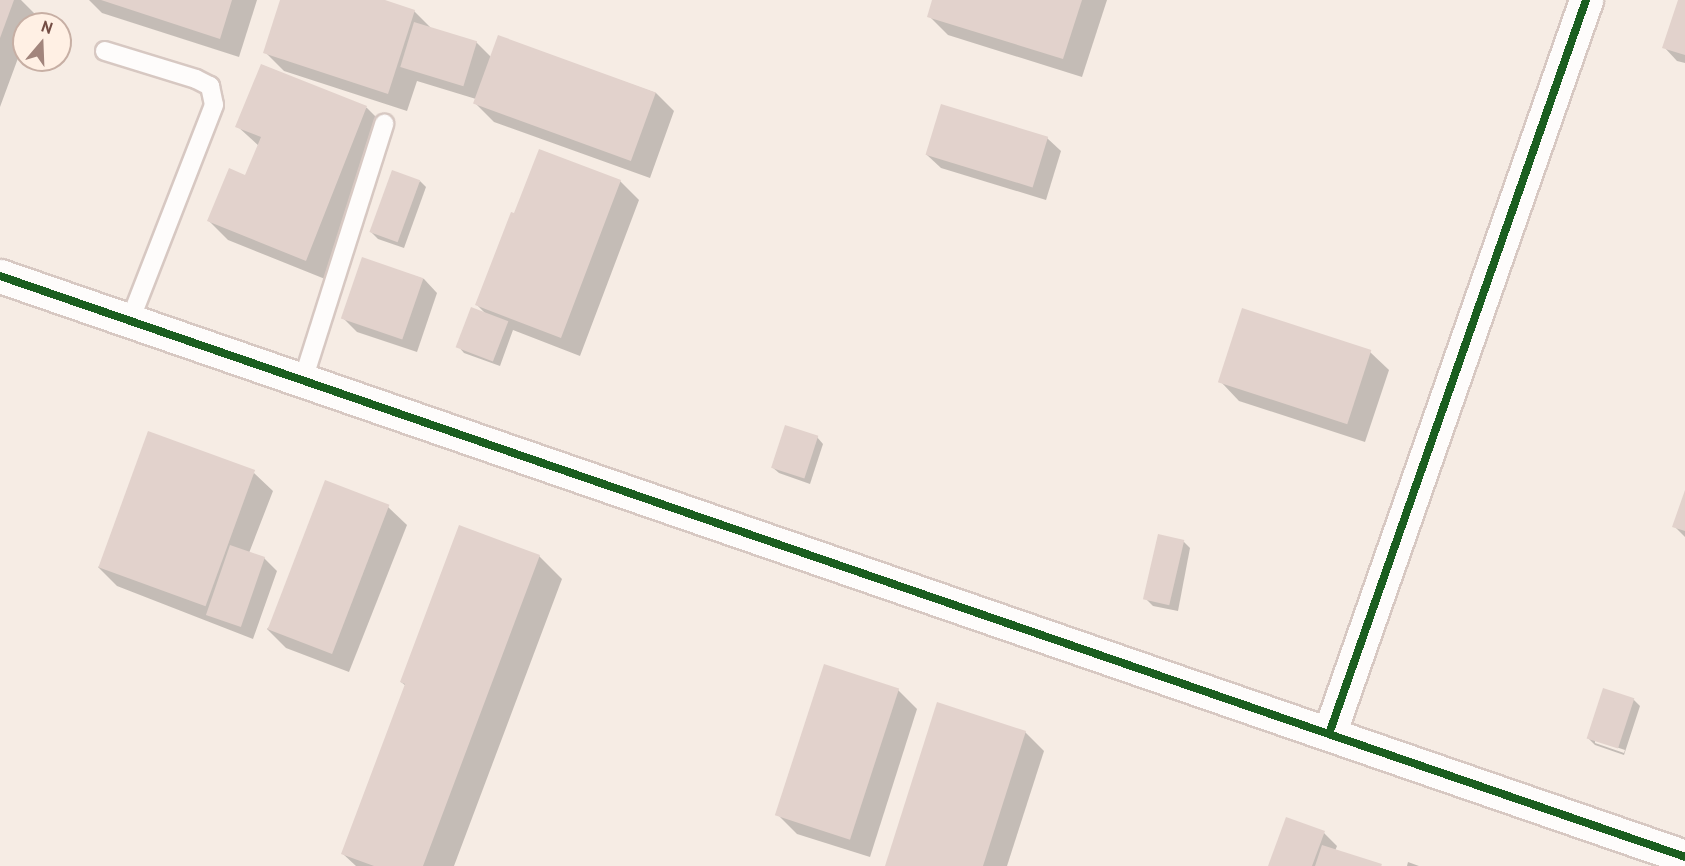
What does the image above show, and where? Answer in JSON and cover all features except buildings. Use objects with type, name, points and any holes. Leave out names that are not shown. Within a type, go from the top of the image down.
[{"type":"street","points":[[1329,735],[1586,0]]},
{"type":"street","points":[[0,276],[1685,857]]},
{"type":"lane","points":[[105,51],[196,79],[210,86],[214,105],[130,321]]},
{"type":"lane","points":[[303,380],[384,124]]},
{"type":"cycle path","points":[[1329,734],[1586,0]]},
{"type":"cycle path","points":[[0,276],[1685,857]]}]
